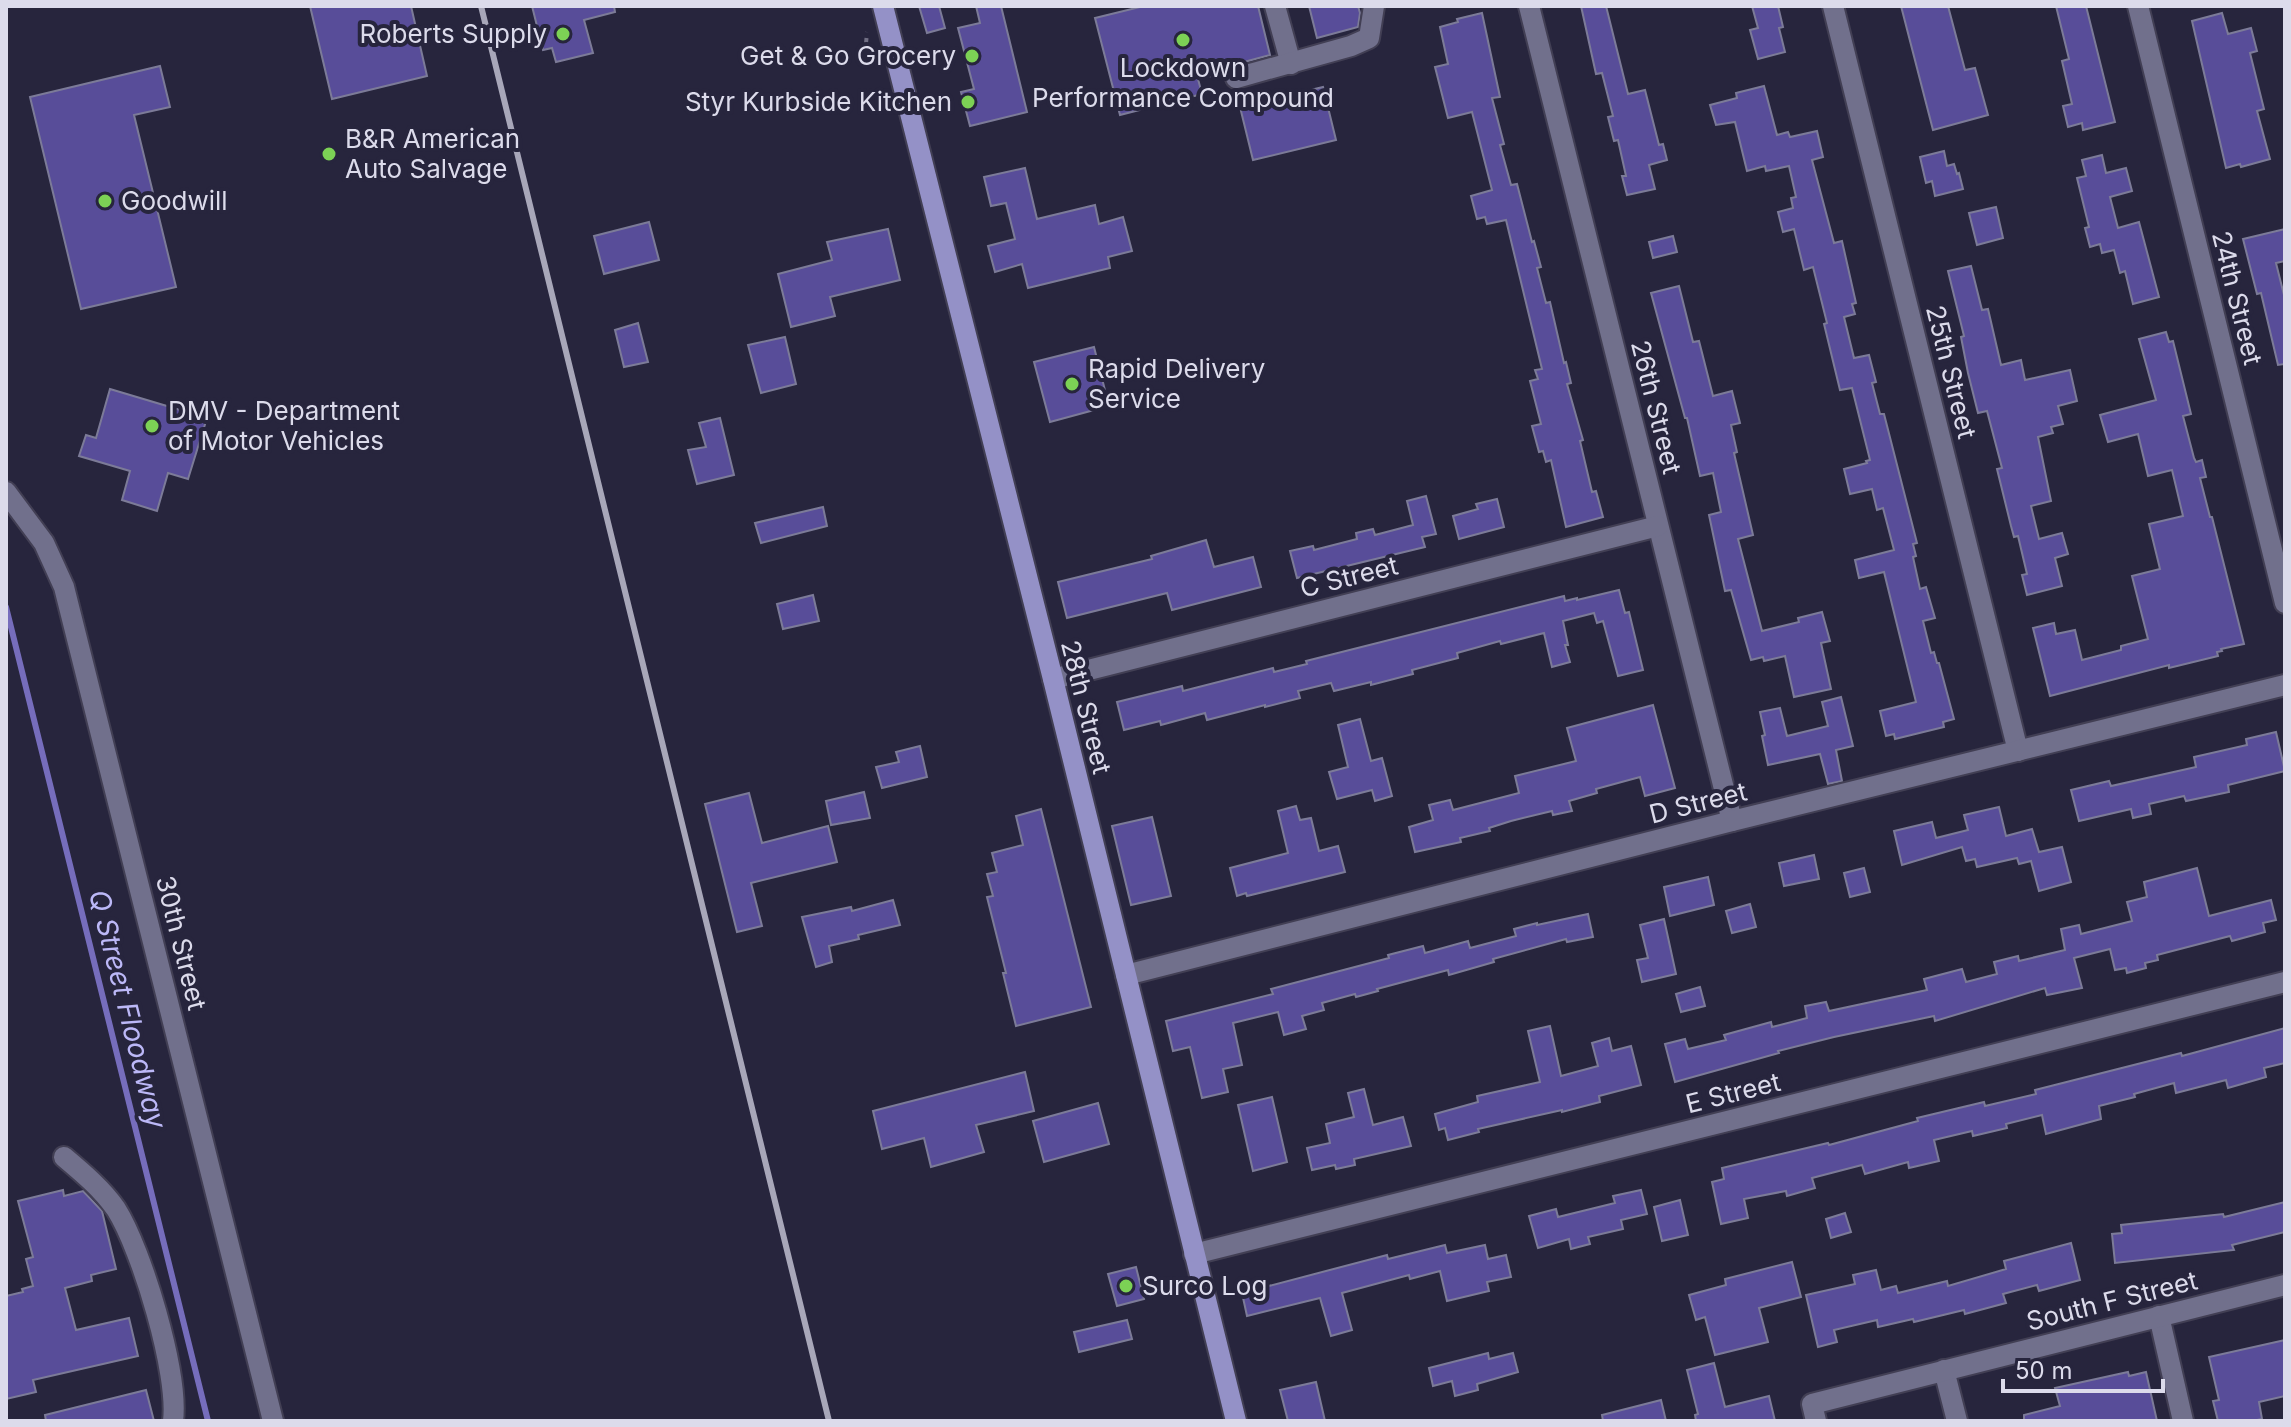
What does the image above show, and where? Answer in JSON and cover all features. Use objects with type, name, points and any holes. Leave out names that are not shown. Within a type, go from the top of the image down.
[{"type":"main road","name":"28th Street","points":[[883,6],[1236,1421]]},
{"type":"street","points":[[1275,6],[1291,64]]},
{"type":"street","points":[[1236,78],[1351,46],[1369,38],[1374,6]]},
{"type":"street","name":"26th Street","points":[[1529,6],[1732,821]]},
{"type":"street","name":"25th Street","points":[[1833,6],[2018,751]]},
{"type":"street","name":"24th Street","points":[[2138,6],[2285,603]]},
{"type":"street","name":"30th Street","points":[[6,492],[44,543],[64,587],[273,1421]]},
{"type":"street","name":"C Street","points":[[1053,679],[1658,526]]},
{"type":"street","name":"D Street","points":[[1126,975],[2285,685]]},
{"type":"street","name":"E Street","points":[[1194,1254],[2285,982]]},
{"type":"street","points":[[64,1157],[109,1200],[135,1244],[159,1324],[173,1389],[173,1421]]},
{"type":"street","name":"South F Street","points":[[1814,1412],[1944,1370],[2285,1285]]},
{"type":"street","points":[[2159,1316],[2183,1421]]},
{"type":"street","points":[[1944,1370],[1957,1421]]},
{"type":"building","points":[[310,6],[411,6],[427,76],[332,99]]},
{"type":"building","name":"Roberts Supply","points":[[532,6],[614,6],[615,12],[584,20],[593,53],[556,62],[552,48],[543,50]]},
{"type":"building","points":[[919,6],[939,6],[945,28],[927,33]]},
{"type":"building","points":[[976,6],[1001,6],[1027,112],[970,126],[961,92],[974,89],[958,28],[980,23]]},
{"type":"building","name":"Lockdown Performance Compound","points":[[1144,6],[1258,6],[1270,55],[1233,65],[1225,73],[1198,79],[1202,94],[1120,115],[1095,18]]},
{"type":"building","points":[[1309,6],[1358,6],[1358,27],[1317,38]]},
{"type":"building","points":[[1581,6],[1606,6],[1628,94],[1645,90],[1659,145],[1663,144],[1667,160],[1649,165],[1655,189],[1627,195],[1618,140],[1614,141],[1608,117],[1613,116],[1602,73],[1596,74]]},
{"type":"building","points":[[1752,6],[1778,6],[1785,52],[1758,59],[1750,30],[1758,28]]},
{"type":"building","points":[[1901,6],[1948,6],[1965,70],[1975,68],[1988,115],[1933,130]]},
{"type":"building","points":[[2056,6],[2086,6],[2115,122],[2083,130],[2082,123],[2068,127],[2063,106],[2072,104],[2062,61],[2069,59]]},
{"type":"building","points":[[1482,13],[1500,97],[1492,98],[1504,144],[1500,145],[1511,185],[1517,184],[1534,241],[1546,303],[1550,302],[1571,383],[1567,384],[1583,440],[1580,441],[1592,492],[1596,491],[1603,517],[1566,527],[1551,460],[1546,462],[1543,451],[1539,452],[1532,426],[1541,424],[1530,381],[1538,379],[1535,370],[1542,369],[1506,220],[1487,224],[1485,217],[1477,219],[1471,196],[1492,190],[1472,112],[1448,118],[1435,67],[1448,64],[1440,27]]},
{"type":"building","points":[[2222,13],[2228,34],[2251,28],[2257,51],[2250,53],[2264,109],[2257,111],[2270,159],[2241,167],[2240,164],[2226,168],[2192,21]]},
{"type":"building","name":"Goodwill","points":[[160,66],[170,107],[134,115],[176,287],[81,309],[30,97]]},
{"type":"building","points":[[1764,86],[1777,135],[1788,132],[1790,137],[1817,131],[1823,157],[1812,160],[1834,243],[1842,241],[1856,303],[1852,304],[1855,314],[1844,317],[1854,358],[1869,355],[1876,382],[1872,383],[1880,414],[1884,414],[1917,543],[1913,544],[1916,556],[1913,557],[1920,589],[1926,587],[1935,618],[1923,621],[1931,653],[1934,652],[1939,663],[1954,719],[1943,722],[1944,727],[1895,739],[1894,734],[1886,736],[1880,711],[1916,702],[1884,572],[1859,578],[1855,560],[1894,550],[1883,508],[1877,510],[1872,489],[1850,494],[1844,469],[1870,460],[1852,388],[1840,390],[1813,267],[1804,270],[1794,229],[1783,232],[1778,212],[1793,208],[1791,198],[1796,197],[1789,166],[1766,171],[1765,166],[1747,171],[1735,122],[1716,125],[1710,105],[1737,98],[1736,93]]},
{"type":"building","points":[[1323,87],[1336,140],[1253,160],[1240,107]]},
{"type":"building","points":[[1944,151],[1947,166],[1954,164],[1963,189],[1935,196],[1932,181],[1926,183],[1920,157]]},
{"type":"building","points":[[2102,155],[2106,173],[2126,168],[2132,191],[2110,197],[2118,228],[2139,222],[2159,297],[2133,304],[2125,271],[2120,273],[2114,250],[2102,253],[2100,244],[2090,247],[2085,228],[2089,227],[2077,178],[2086,176],[2082,160]]},
{"type":"building","points":[[1025,168],[1037,219],[1095,205],[1099,224],[1123,217],[1132,251],[1108,257],[1110,268],[1028,288],[1022,264],[995,272],[988,246],[1015,239],[1006,203],[991,206],[984,177]]},
{"type":"building","points":[[1996,207],[2003,238],[1977,245],[1969,213]]},
{"type":"building","points":[[649,222],[659,260],[604,274],[594,236]]},
{"type":"building","points":[[888,229],[900,280],[830,297],[835,316],[791,327],[778,274],[832,260],[827,242]]},
{"type":"building","points":[[2285,229],[2285,261],[2276,263],[2285,299],[2285,364],[2278,365],[2261,293],[2257,294],[2243,239]]},
{"type":"building","points":[[1673,236],[1677,252],[1653,258],[1649,242]]},
{"type":"building","points":[[1971,266],[1982,310],[1988,309],[2001,365],[2021,360],[2025,380],[2070,370],[2077,401],[2058,406],[2063,424],[2051,427],[2053,433],[2038,437],[2051,501],[2031,506],[2039,539],[2062,533],[2068,554],[2055,558],[2062,586],[2027,595],[2022,575],[2027,574],[2018,536],[2014,537],[1997,469],[2002,468],[1987,411],[1978,413],[1948,271]]},
{"type":"building","points":[[1679,286],[1693,342],[1699,341],[1713,396],[1732,391],[1740,423],[1731,425],[1737,452],[1734,453],[1753,535],[1738,539],[1762,631],[1799,622],[1798,618],[1822,612],[1830,641],[1821,643],[1831,689],[1794,697],[1785,656],[1764,661],[1763,657],[1751,660],[1731,590],[1725,591],[1709,515],[1721,512],[1713,473],[1700,476],[1687,418],[1651,293]]},
{"type":"building","points":[[638,323],[648,362],[624,367],[615,330]]},
{"type":"building","points":[[2166,332],[2169,342],[2173,341],[2191,414],[2183,416],[2194,458],[2196,462],[2202,460],[2206,477],[2200,478],[2244,644],[2221,649],[2217,652],[2218,656],[2169,668],[2169,665],[2050,696],[2033,628],[2054,623],[2056,634],[2075,630],[2082,660],[2148,639],[2132,576],[2160,569],[2149,524],[2183,516],[2172,470],[2148,476],[2138,434],[2108,442],[2100,415],[2156,400],[2139,339]]},
{"type":"building","points":[[785,337],[796,384],[761,393],[748,345]]},
{"type":"building","name":"Rapid Delivery Service","points":[[1094,347],[1109,406],[1050,422],[1034,362]]},
{"type":"building","name":"DMV - Department of Motor Vehicles","points":[[110,389],[207,418],[188,479],[168,473],[157,511],[122,500],[130,471],[79,456],[86,435],[96,438]]},
{"type":"building","points":[[720,418],[734,475],[697,484],[688,450],[706,447],[699,423]]},
{"type":"building","points":[[1426,496],[1436,534],[1422,537],[1425,547],[1297,578],[1290,551],[1313,546],[1314,550],[1357,539],[1356,533],[1373,529],[1375,535],[1413,525],[1407,501]]},
{"type":"building","points":[[1497,499],[1504,527],[1459,539],[1453,516],[1478,509],[1476,504]]},
{"type":"building","points":[[823,507],[827,526],[761,543],[755,523]]},
{"type":"building","points":[[1206,540],[1214,567],[1253,557],[1261,587],[1172,610],[1167,593],[1067,618],[1058,582],[1152,559],[1151,556]]},
{"type":"building","points":[[1619,590],[1625,613],[1629,612],[1643,670],[1618,676],[1603,621],[1597,623],[1594,613],[1563,621],[1570,662],[1552,667],[1544,633],[1457,653],[1458,658],[1371,685],[1371,682],[1334,691],[1331,683],[1298,691],[1300,698],[1265,707],[1207,720],[1205,713],[1161,725],[1160,721],[1124,730],[1117,702],[1182,686],[1183,691],[1273,668],[1274,672],[1307,664],[1306,661],[1564,596],[1565,601],[1577,600]]},
{"type":"building","points":[[813,595],[819,621],[783,629],[777,604]]},
{"type":"building","points":[[1841,697],[1853,746],[1836,750],[1842,781],[1828,784],[1820,754],[1768,765],[1760,712],[1780,708],[1787,736],[1828,726],[1822,702]]},
{"type":"building","points":[[1653,705],[1675,788],[1645,796],[1640,777],[1596,789],[1597,793],[1569,801],[1572,811],[1553,815],[1552,811],[1511,821],[1489,828],[1490,831],[1460,838],[1461,842],[1415,852],[1409,827],[1433,820],[1429,805],[1450,800],[1453,810],[1519,793],[1515,776],[1576,761],[1567,728]]},
{"type":"building","points":[[1360,719],[1371,761],[1382,758],[1392,796],[1375,801],[1372,790],[1337,799],[1329,772],[1348,767],[1338,725]]},
{"type":"building","points":[[2276,732],[2285,771],[2228,785],[2229,792],[2186,801],[2184,796],[2149,804],[2151,814],[2133,818],[2131,809],[2079,821],[2071,790],[2109,781],[2111,786],[2196,767],[2194,757],[2247,745],[2246,739]]},
{"type":"building","points":[[920,746],[927,777],[882,788],[876,767],[899,762],[896,752]]},
{"type":"building","points":[[864,792],[870,818],[831,825],[826,801]]},
{"type":"building","points":[[749,793],[762,843],[828,826],[837,862],[751,883],[762,926],[737,932],[705,804]]},
{"type":"building","points":[[1296,806],[1300,820],[1311,818],[1319,851],[1338,846],[1345,872],[1237,896],[1230,868],[1288,853],[1278,811]]},
{"type":"building","points":[[1999,807],[2006,836],[2032,829],[2039,852],[2062,847],[2071,882],[2039,891],[2031,861],[2019,864],[2017,858],[1977,867],[1975,859],[1966,861],[1962,847],[1902,865],[1894,831],[1932,822],[1936,838],[1968,830],[1964,815]]},
{"type":"building","points":[[1041,809],[1091,1007],[1016,1026],[987,897],[993,896],[987,874],[997,872],[992,853],[1023,845],[1016,816]]},
{"type":"building","points":[[1152,817],[1171,896],[1131,905],[1112,826]]},
{"type":"building","points":[[1814,855],[1819,879],[1784,886],[1779,863]]},
{"type":"building","points":[[1864,868],[1870,892],[1850,897],[1844,873]]},
{"type":"building","points":[[2197,868],[2209,916],[2271,900],[2276,920],[2263,923],[2265,932],[2232,941],[2230,936],[2157,955],[2158,960],[2145,963],[2146,968],[2127,973],[2126,968],[2115,970],[2110,949],[2074,958],[2082,988],[2047,995],[2045,988],[1935,1021],[1934,1016],[1834,1037],[1675,1082],[1665,1044],[1685,1039],[1688,1049],[1726,1040],[1724,1035],[1771,1022],[1772,1027],[1807,1018],[1805,1006],[1826,1002],[1829,1011],[1927,990],[1924,979],[1962,969],[1966,982],[1997,974],[1994,962],[2018,956],[2019,961],[2065,950],[2061,929],[2079,925],[2081,934],[2132,921],[2127,902],[2147,897],[2144,882]]},
{"type":"building","points":[[1708,877],[1714,905],[1670,916],[1664,887]]},
{"type":"building","points":[[893,900],[900,925],[829,946],[832,962],[816,967],[802,917],[851,907],[852,911]]},
{"type":"building","points":[[1750,904],[1756,927],[1732,933],[1726,911]]},
{"type":"building","points":[[1588,914],[1593,937],[1567,942],[1566,939],[1449,975],[1448,970],[1356,997],[1355,994],[1322,1003],[1324,1010],[1302,1016],[1306,1029],[1284,1035],[1278,1012],[1233,1023],[1242,1065],[1223,1069],[1228,1092],[1202,1098],[1190,1047],[1173,1051],[1166,1021],[1273,994],[1271,989],[1423,946],[1425,953],[1468,941],[1470,948],[1516,936],[1514,929]]},
{"type":"building","points":[[1664,919],[1676,974],[1642,982],[1637,960],[1648,958],[1640,925]]},
{"type":"building","points":[[1700,987],[1705,1006],[1681,1012],[1676,994]]},
{"type":"building","points":[[1550,1026],[1561,1076],[1598,1066],[1592,1043],[1609,1038],[1612,1051],[1631,1046],[1641,1085],[1599,1096],[1600,1102],[1478,1129],[1479,1132],[1448,1140],[1445,1128],[1439,1130],[1435,1114],[1478,1102],[1477,1096],[1540,1082],[1528,1031]]},
{"type":"building","points":[[2285,1028],[2285,1063],[2264,1068],[2266,1077],[2228,1088],[2226,1080],[2176,1093],[2174,1083],[2099,1106],[2101,1119],[2046,1134],[2042,1115],[1973,1136],[1972,1131],[1934,1140],[1939,1161],[1909,1168],[1908,1162],[1865,1174],[1862,1165],[1812,1178],[1815,1188],[1787,1196],[1786,1191],[1744,1199],[1748,1218],[1721,1224],[1712,1182],[1724,1179],[1722,1168],[1829,1145],[1918,1121],[1917,1118],[1984,1102],[1985,1106],[2036,1094],[2035,1090]]},
{"type":"building","points":[[1025,1072],[1034,1111],[976,1125],[984,1152],[931,1167],[924,1138],[882,1149],[873,1111]]},
{"type":"building","points":[[1364,1089],[1373,1125],[1403,1117],[1411,1146],[1354,1159],[1355,1165],[1312,1170],[1307,1148],[1330,1143],[1326,1124],[1354,1117],[1348,1093]]},
{"type":"building","points":[[1272,1097],[1287,1162],[1253,1171],[1238,1105]]},
{"type":"building","points":[[1098,1103],[1109,1144],[1044,1162],[1033,1121]]},
{"type":"building","points":[[63,1190],[64,1196],[83,1191],[102,1211],[116,1269],[91,1275],[92,1281],[65,1288],[76,1330],[129,1318],[138,1356],[33,1380],[36,1392],[6,1399],[6,1296],[33,1286],[26,1259],[33,1257],[18,1201]]},
{"type":"building","points":[[1641,1190],[1647,1214],[1621,1220],[1623,1229],[1588,1237],[1590,1244],[1571,1249],[1569,1239],[1538,1248],[1529,1216],[1556,1209],[1558,1217],[1615,1203],[1613,1196]]},
{"type":"building","points":[[1680,1200],[1688,1235],[1662,1241],[1654,1207]]},
{"type":"building","points":[[2285,1202],[2285,1232],[2232,1245],[2234,1250],[2115,1263],[2112,1234],[2122,1233],[2121,1225],[2223,1214],[2224,1217]]},
{"type":"building","points":[[1845,1213],[1851,1232],[1831,1238],[1826,1219]]},
{"type":"building","points":[[2071,1243],[2080,1280],[2039,1291],[2037,1285],[2003,1294],[2006,1303],[1965,1314],[1964,1310],[1878,1327],[1877,1320],[1834,1330],[1837,1342],[1818,1347],[1806,1295],[1855,1284],[1853,1275],[1876,1270],[1881,1290],[1896,1286],[1898,1293],[1947,1281],[1948,1286],[2006,1269],[2004,1261]]},
{"type":"building","points":[[1445,1245],[1447,1253],[1485,1245],[1488,1259],[1506,1255],[1511,1277],[1487,1282],[1489,1291],[1447,1301],[1440,1271],[1410,1279],[1409,1275],[1342,1293],[1352,1330],[1331,1336],[1320,1298],[1247,1316],[1242,1293],[1387,1255],[1388,1259]]},
{"type":"building","points":[[1792,1262],[1801,1297],[1759,1308],[1768,1342],[1715,1355],[1705,1317],[1696,1320],[1689,1295],[1726,1285],[1725,1279]]},
{"type":"building","name":"Surco Log","points":[[1136,1267],[1144,1299],[1117,1306],[1108,1274]]},
{"type":"building","points":[[1127,1320],[1132,1339],[1079,1352],[1074,1332]]},
{"type":"building","points":[[2285,1340],[2285,1396],[2259,1402],[2262,1419],[2218,1421],[2213,1401],[2219,1400],[2209,1357]]},
{"type":"building","points":[[1488,1353],[1489,1359],[1513,1353],[1518,1372],[1477,1384],[1478,1390],[1455,1396],[1452,1381],[1433,1386],[1429,1368]]},
{"type":"building","points":[[1714,1363],[1725,1407],[1769,1396],[1775,1421],[1696,1421],[1695,1415],[1698,1414],[1687,1370]]},
{"type":"building","points":[[2128,1372],[2129,1376],[2146,1372],[2157,1421],[2024,1421],[2024,1415],[2060,1406],[2055,1388]]},
{"type":"building","points":[[1316,1382],[1325,1421],[1288,1421],[1280,1390]]},
{"type":"building","points":[[146,1390],[154,1421],[46,1421],[45,1415]]},
{"type":"building","points":[[1661,1400],[1666,1421],[1603,1421],[1602,1415]]},
{"type":"waterway","name":"Q Street Floodway","points":[[6,607],[208,1421]]},
{"type":"railway","points":[[481,6],[829,1421]]},
{"type":"place","name":"Roberts Supply","points":[[563,34]]},
{"type":"place","name":"Lockdown Performance Compound","points":[[1183,40]]},
{"type":"place","name":"Get & Go Grocery","points":[[972,56]]},
{"type":"place","name":"Styr Kurbside Kitchen","points":[[968,102]]},
{"type":"place","name":"B&R American Auto Salvage","points":[[329,154]]},
{"type":"place","name":"Goodwill","points":[[105,201]]},
{"type":"place","name":"Rapid Delivery Service","points":[[1072,384]]},
{"type":"place","name":"DMV - Department of Motor Vehicles","points":[[152,426]]},
{"type":"place","name":"Surco Log","points":[[1126,1286]]}]
